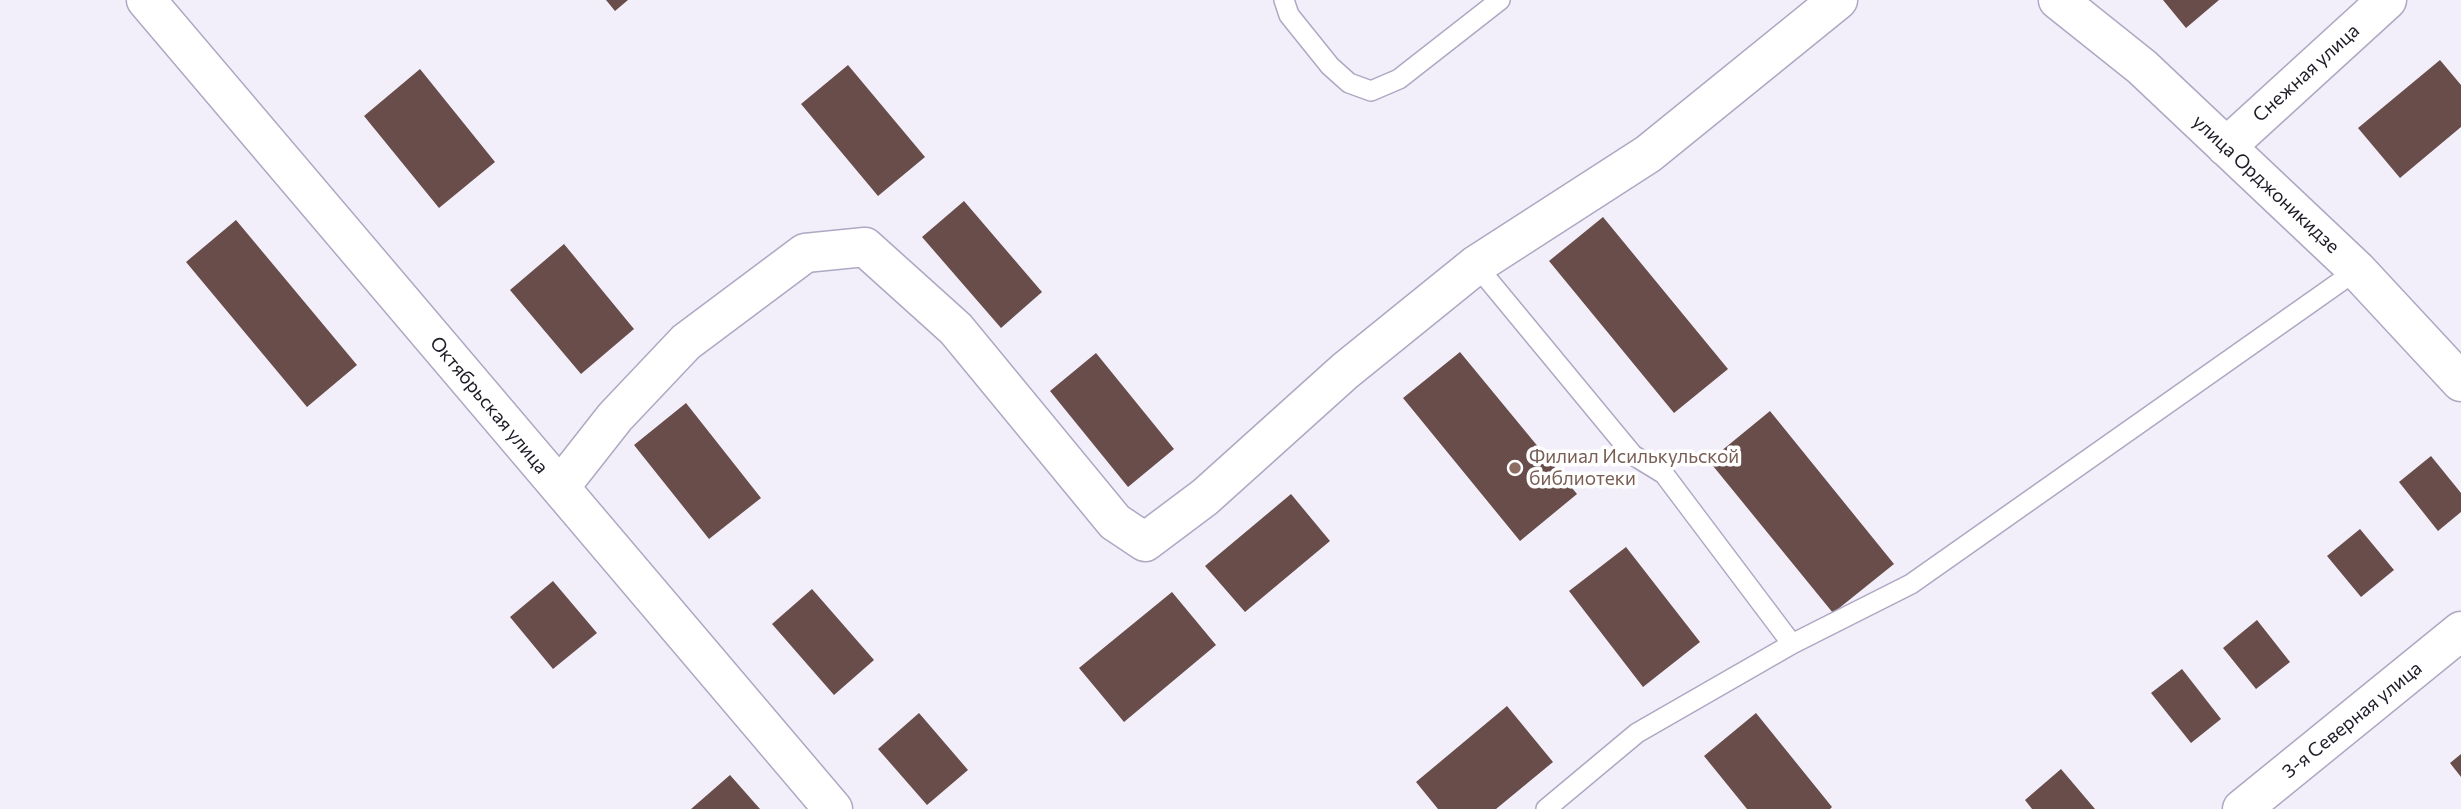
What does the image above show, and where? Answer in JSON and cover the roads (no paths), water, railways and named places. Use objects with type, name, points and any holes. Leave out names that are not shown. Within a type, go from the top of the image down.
[{"type":"street","name":"Октябрьская улица","points":[[146,0],[833,809]]},
{"type":"street","points":[[560,487],[615,417],[686,342],[805,253],[865,247],[956,329],[1115,522],[1145,542],[1205,497],[1345,371],[1476,265],[1648,154],[1838,0]]},
{"type":"street","name":"улица Орджоникидзе","points":[[2058,0],[2142,67],[2357,270],[2461,382]]},
{"type":"street","name":"Снежная улица","points":[[2226,147],[2386,0]]},
{"type":"street","name":"3-я Северная улица","points":[[2242,809],[2461,631]]},
{"type":"lane","points":[[1284,0],[1289,15],[1330,66],[1349,83],[1371,91],[1399,79],[1500,0]]},
{"type":"lane","points":[[1476,265],[1633,455],[1664,474],[1792,644]]},
{"type":"lane","points":[[1546,809],[1637,733],[1792,644],[1911,584],[2357,270]]},
{"type":"place","name":"Филиал Исилькульской библиотеки","points":[[1515,468]]}]
